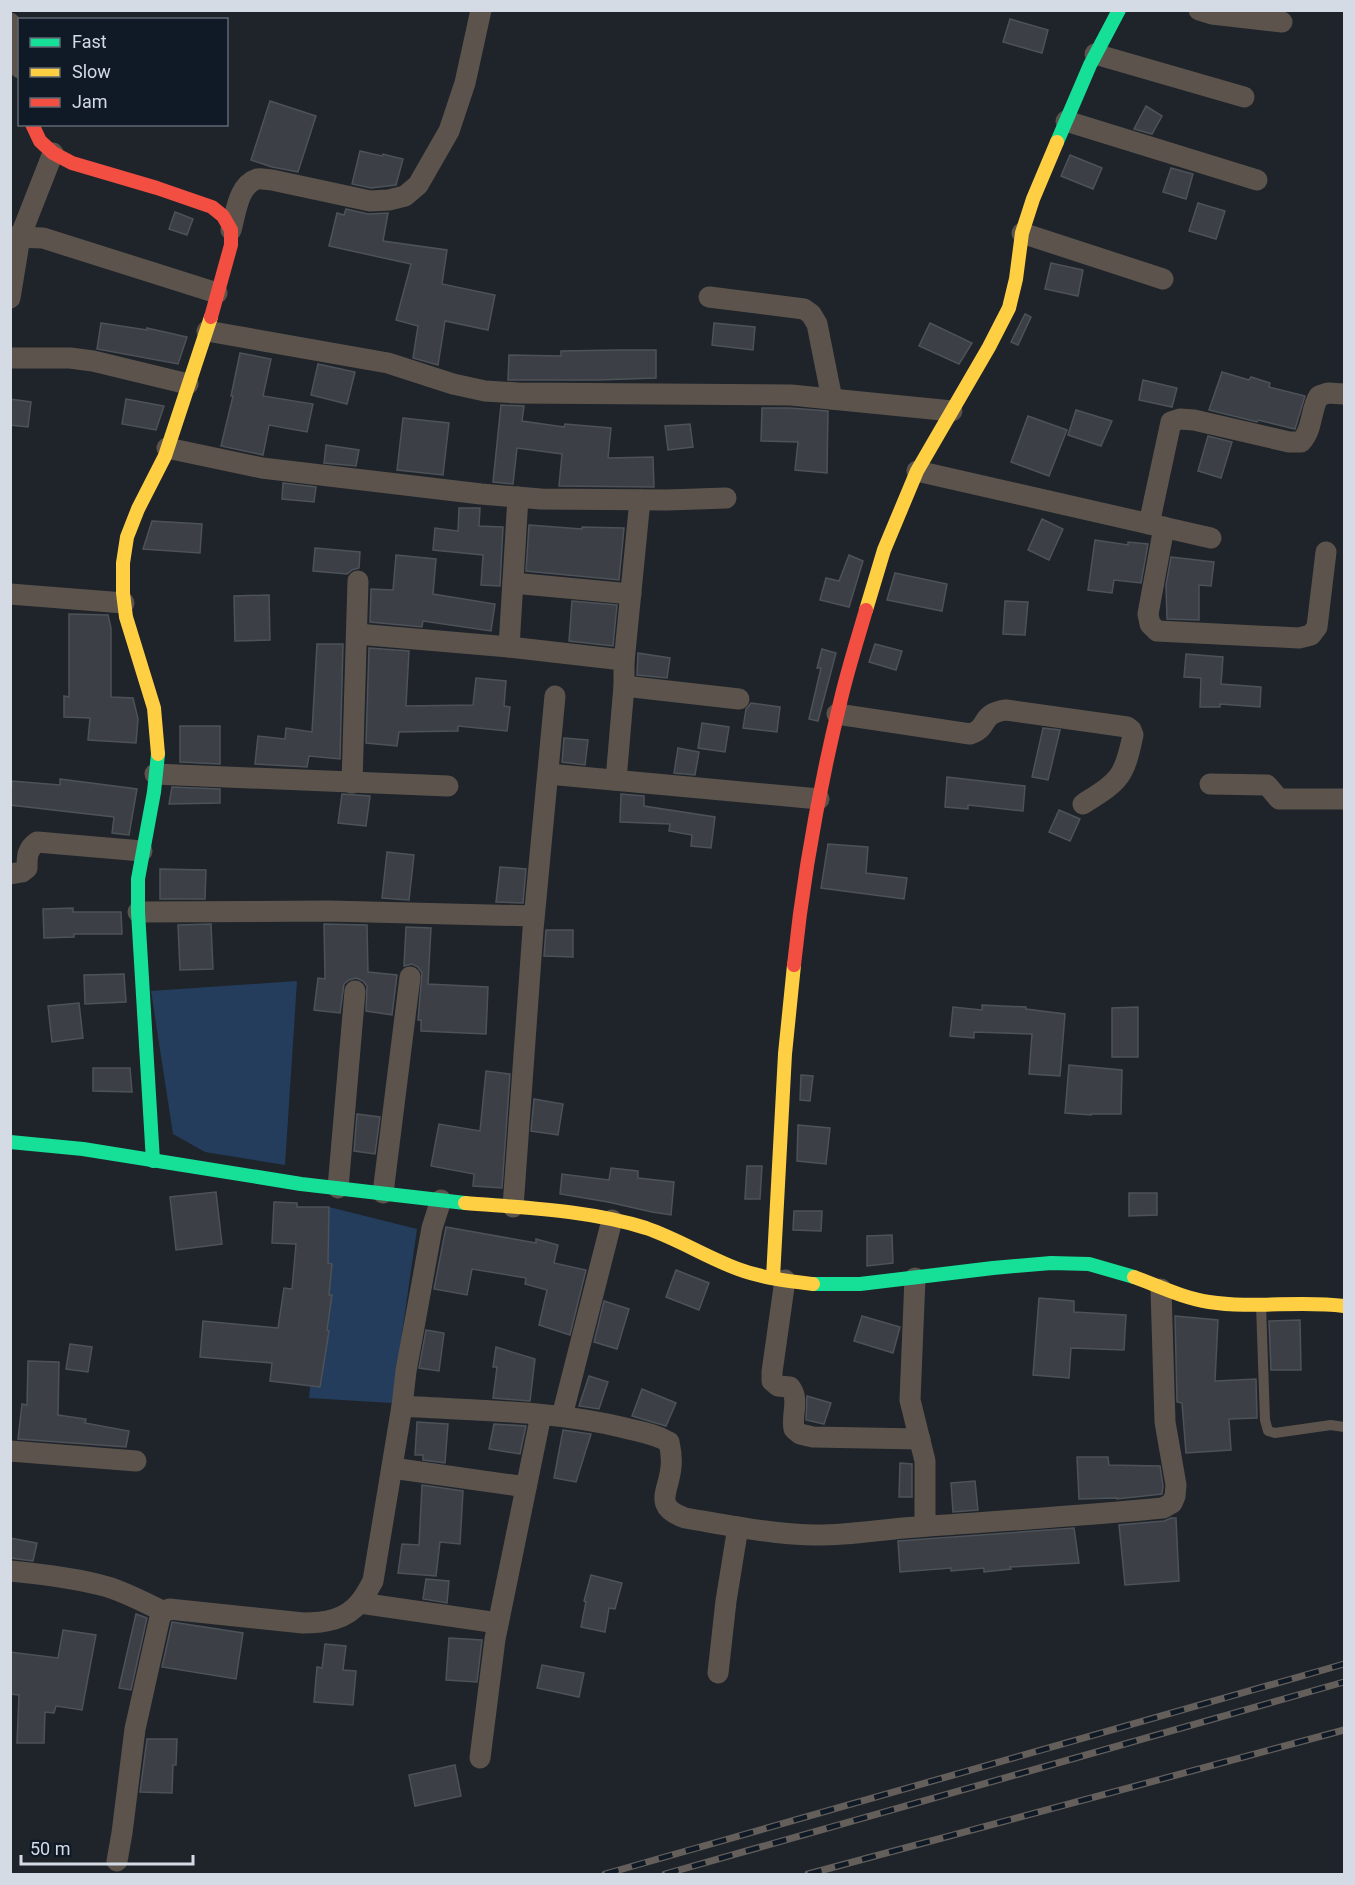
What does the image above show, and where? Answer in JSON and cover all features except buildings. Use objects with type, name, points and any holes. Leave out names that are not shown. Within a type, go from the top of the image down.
[{"type":"street","points":[[153,1161],[138,879],[152,804],[158,749],[154,708],[124,603],[123,563],[127,537],[166,452],[207,331],[231,245],[231,230],[246,186],[258,179],[370,201],[405,196],[418,185],[448,131],[465,83],[481,10]]},
{"type":"street","points":[[920,1439],[813,1437],[800,1434],[794,1429],[792,1420],[795,1394],[790,1388],[778,1386],[772,1381],[779,1279],[781,1113],[798,926],[819,799],[837,714],[881,560],[916,471],[989,347],[1009,308],[1016,279],[1022,233],[1033,200],[1095,54],[1119,10]]},
{"type":"street","points":[[1199,10],[1212,14],[1282,22]]},
{"type":"street","points":[[10,23],[18,59]]},
{"type":"street","points":[[1095,54],[1244,98]]},
{"type":"street","points":[[1066,121],[1257,180]]},
{"type":"street","points":[[33,126],[40,141],[53,153],[72,163],[212,207],[223,216],[231,230]]},
{"type":"street","points":[[10,298],[15,237],[53,153]]},
{"type":"street","points":[[1022,233],[1163,279]]},
{"type":"street","points":[[15,237],[43,238],[217,293]]},
{"type":"street","points":[[709,297],[804,309],[812,314],[817,324],[832,399]]},
{"type":"street","points":[[207,331],[388,363],[453,384],[485,390],[518,393],[791,395],[952,411]]},
{"type":"street","points":[[10,358],[70,358],[93,361],[188,384]]},
{"type":"street","points":[[1326,552],[1317,627],[1311,634],[1299,638],[1157,631],[1149,624],[1148,614],[1157,525],[1171,422],[1180,419],[1194,420],[1300,442],[1307,435],[1314,404],[1319,396],[1328,393],[1344,394]]},
{"type":"street","points":[[166,452],[262,468],[416,488],[541,499],[726,498]]},
{"type":"street","points":[[916,471],[1211,538]]},
{"type":"street","points":[[509,647],[518,497]]},
{"type":"street","points":[[615,780],[640,500]]},
{"type":"street","points":[[352,783],[358,581]]},
{"type":"street","points":[[513,583],[631,594]]},
{"type":"street","points":[[10,594],[124,603]]},
{"type":"street","points":[[357,634],[509,647],[624,662]]},
{"type":"street","points":[[624,686],[738,699]]},
{"type":"street","points":[[513,1207],[534,916],[555,696]]},
{"type":"street","points":[[837,714],[970,734],[978,731],[984,725],[986,718],[994,712],[1006,710],[1127,727],[1131,730],[1132,735],[1124,770],[1111,786],[1083,804]]},
{"type":"street","points":[[154,774],[448,786]]},
{"type":"street","points":[[548,774],[819,799]]},
{"type":"street","points":[[1210,784],[1267,785],[1278,799],[1344,799]]},
{"type":"street","points":[[10,874],[22,872],[27,868],[27,856],[31,846],[38,842],[142,851]]},
{"type":"street","points":[[138,912],[329,911],[534,916]]},
{"type":"street","points":[[383,1194],[410,977]]},
{"type":"street","points":[[338,1188],[355,991]]},
{"type":"street","points":[[10,1142],[65,1148],[301,1184],[513,1207],[630,1223],[663,1234],[736,1270],[779,1279],[826,1285],[876,1283],[1074,1263],[1108,1268],[1161,1288],[1206,1301],[1234,1305],[1327,1303],[1344,1306]]},
{"type":"street","points":[[117,1861],[135,1729],[160,1617],[164,1612],[169,1609],[303,1623],[323,1623],[342,1617],[360,1603],[373,1581],[406,1371],[432,1228],[441,1200]]},
{"type":"street","points":[[562,1416],[612,1220]]},
{"type":"street","points":[[915,1278],[910,1400],[925,1461],[925,1526]]},
{"type":"street","points":[[402,1406],[562,1416],[596,1421],[658,1436],[669,1442],[671,1453],[671,1469],[666,1486],[665,1504],[672,1514],[784,1534],[837,1535],[1164,1508],[1172,1503],[1176,1485],[1165,1422],[1161,1288]]},
{"type":"street","points":[[480,1758],[498,1623],[541,1415]]},
{"type":"street","points":[[10,1451],[136,1461]]},
{"type":"street","points":[[392,1468],[526,1487]]},
{"type":"street","points":[[717,1673],[738,1527]]},
{"type":"street","points":[[10,1571],[72,1579],[108,1587],[164,1612]]},
{"type":"street","points":[[360,1603],[498,1623]]},
{"type":"lane","points":[[1261,1304],[1265,1420],[1268,1431],[1275,1433],[1331,1425],[1344,1427]]},
{"type":"shaded area","points":[[297,981],[285,1165],[205,1152],[173,1134],[151,991]]},
{"type":"shaded area","points":[[329,1207],[417,1229],[392,1403],[309,1398]]},
{"type":"railway","points":[[605,1874],[1344,1664]]},
{"type":"railway","points":[[665,1874],[1344,1682]]},
{"type":"railway","points":[[808,1874],[1344,1730]]},
{"type":"traffic: fast","points":[[1057,142],[1090,65],[1119,10]]},
{"type":"traffic: fast","points":[[153,1161],[138,879],[154,792],[158,754]]},
{"type":"traffic: fast","points":[[10,1142],[83,1149],[301,1184],[465,1203]]},
{"type":"traffic: fast","points":[[813,1284],[860,1284],[1051,1263],[1089,1264],[1134,1277]]},
{"type":"traffic: slow","points":[[866,610],[884,550],[917,471],[1009,308],[1016,279],[1022,233],[1033,199],[1057,142]]},
{"type":"traffic: slow","points":[[158,754],[154,708],[126,617],[123,563],[127,537],[138,509],[165,456],[211,317]]},
{"type":"traffic: slow","points":[[773,1278],[785,1054],[794,965]]},
{"type":"traffic: slow","points":[[465,1203],[556,1211],[624,1222],[658,1232],[747,1272],[775,1279],[813,1284]]},
{"type":"traffic: slow","points":[[1134,1277],[1180,1295],[1209,1302],[1243,1305],[1327,1304],[1344,1306]]},
{"type":"traffic: jam","points":[[33,126],[40,141],[53,153],[72,163],[212,207],[223,216],[231,230],[231,245],[211,317]]},
{"type":"traffic: jam","points":[[794,965],[807,866],[832,735],[866,610]]}]
